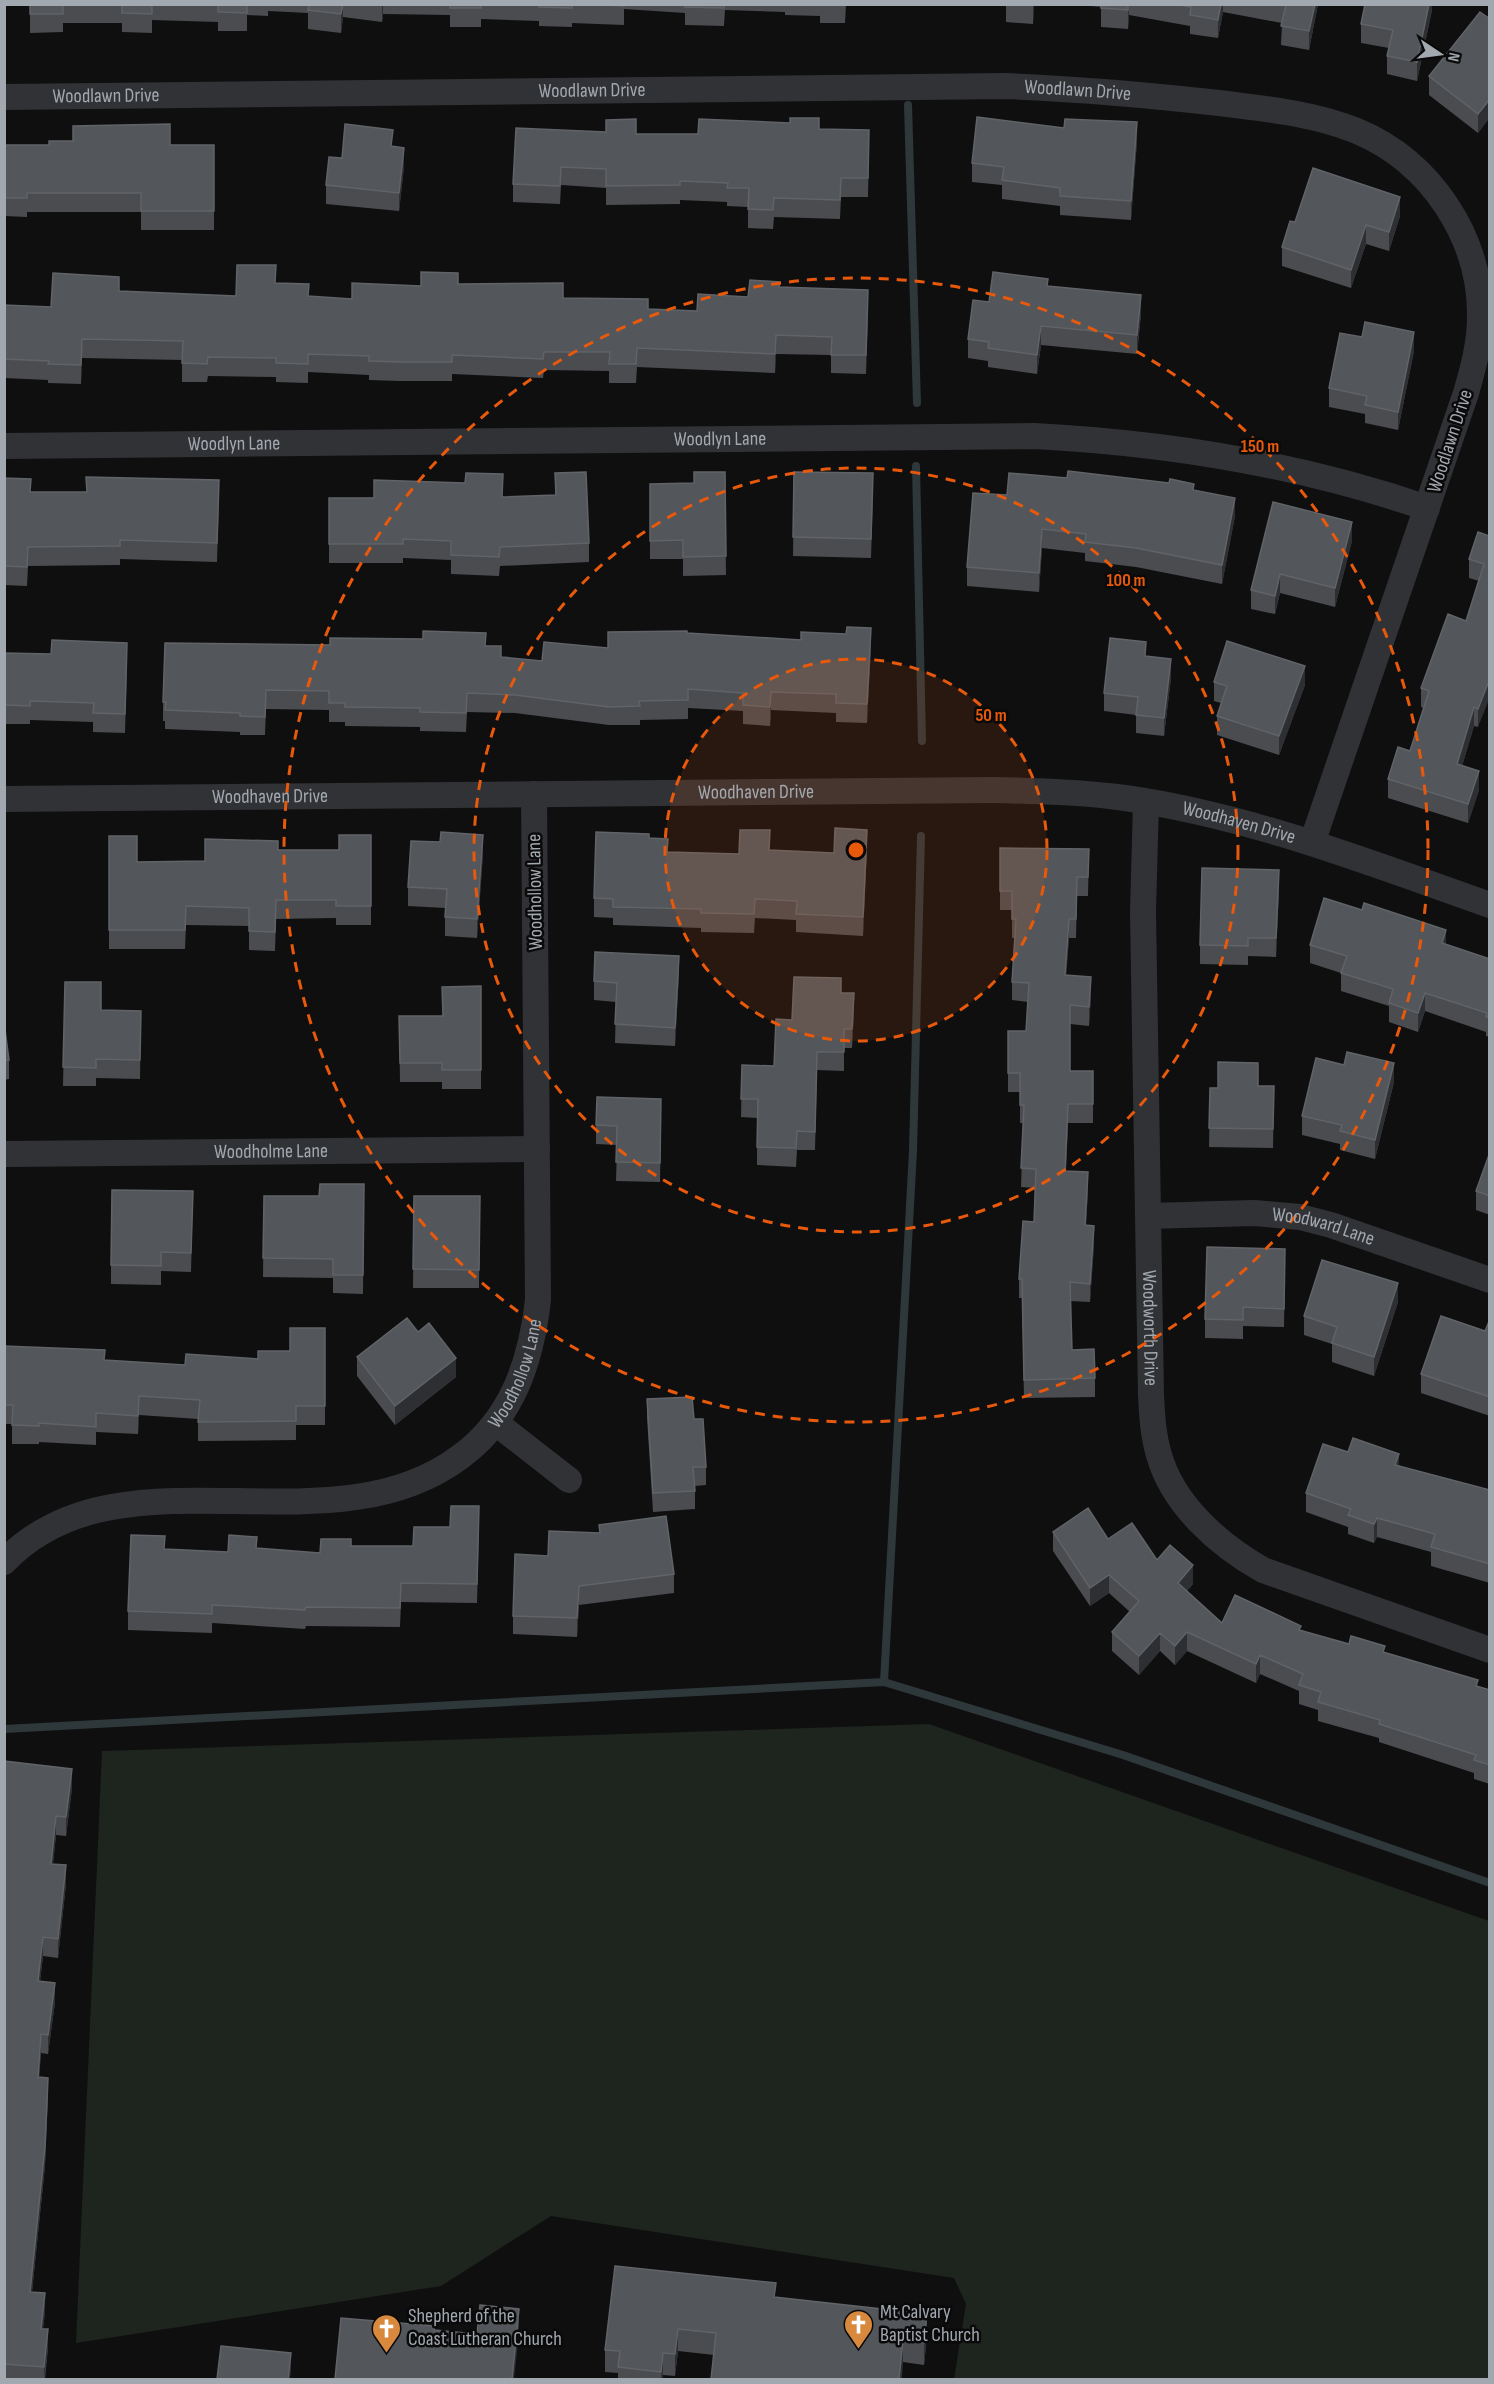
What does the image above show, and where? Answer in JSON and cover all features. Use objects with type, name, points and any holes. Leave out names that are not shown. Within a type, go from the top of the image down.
[{"type":"street","name":"Woodlawn Drive","points":[[4,97],[1006,86],[1145,94],[1280,112],[1346,127],[1374,139],[1394,153],[1435,190],[1455,220],[1475,271],[1480,317],[1477,351],[1466,393],[1312,843]]},
{"type":"street","name":"Woodlyn Lane","points":[[4,446],[1006,435],[1124,443],[1222,457],[1351,484],[1427,508]]},
{"type":"street","name":"Woodhaven Drive","points":[[4,799],[993,790],[1073,793],[1146,802],[1252,825],[1312,843],[1490,905]]},
{"type":"street","name":"Woodhollow Lane","points":[[6,1557],[63,1522],[92,1511],[118,1506],[348,1500],[386,1493],[420,1481],[444,1468],[472,1449],[496,1423],[522,1376],[535,1328],[539,1283],[534,794]]},
{"type":"street","name":"Woodworth Drive","points":[[1146,802],[1143,912],[1151,1395],[1155,1439],[1163,1469],[1187,1507],[1216,1537],[1263,1570],[1490,1650]]},
{"type":"street","name":"Woodholme Lane","points":[[4,1154],[537,1149]]},
{"type":"street","name":"Woodward Lane","points":[[1149,1216],[1254,1213],[1300,1217],[1339,1227],[1490,1280]]},
{"type":"street","points":[[496,1423],[569,1480]]},
{"type":"shaded area","points":[[929,1724],[1489,1921],[1489,2379],[954,2379],[966,2304],[954,2278],[551,2216],[441,2286],[76,2343],[102,1751]]},
{"type":"building","points":[[30,4],[69,4],[63,5],[63,14],[30,14]]},
{"type":"building","points":[[122,4],[152,4],[152,14],[122,13]]},
{"type":"building","points":[[218,4],[247,4],[247,13],[218,12]]},
{"type":"building","points":[[309,4],[343,4],[341,14],[308,10]]},
{"type":"building","points":[[450,4],[481,4],[481,8],[450,8]]},
{"type":"building","points":[[539,4],[572,4],[572,8],[539,7]]},
{"type":"building","points":[[583,4],[624,4],[624,6]]},
{"type":"building","points":[[685,4],[724,4],[724,8],[685,7]]},
{"type":"building","points":[[1101,4],[1128,4],[1128,10],[1101,8]]},
{"type":"building","points":[[1175,4],[1221,4],[1218,20],[1190,15],[1191,7]]},
{"type":"building","points":[[1282,4],[1315,4],[1309,31],[1281,26],[1286,5]]},
{"type":"building","points":[[1365,4],[1429,4],[1417,62],[1387,56],[1393,30],[1361,24]]},
{"type":"building","points":[[1480,12],[1490,19],[1490,99],[1478,114],[1429,76]]},
{"type":"building","points":[[977,117],[1064,128],[1065,119],[1137,122],[1131,201],[1060,196],[1060,188],[1002,180],[1004,167],[972,163]]},
{"type":"building","points":[[790,118],[819,118],[819,129],[869,130],[868,178],[841,178],[840,200],[774,198],[773,210],[748,209],[749,188],[727,188],[728,183],[680,181],[680,185],[606,186],[606,169],[561,167],[560,186],[513,184],[516,128],[606,132],[606,120],[636,119],[636,134],[698,134],[699,119],[790,123]]},
{"type":"building","points":[[170,124],[170,145],[214,145],[214,211],[141,211],[141,193],[27,193],[27,198],[4,198],[4,145],[49,145],[49,141],[73,141],[73,126]]},
{"type":"building","points":[[345,124],[393,130],[391,146],[404,148],[399,193],[326,185],[329,157],[342,158]]},
{"type":"building","points":[[1313,168],[1400,197],[1389,232],[1366,225],[1351,270],[1282,247],[1290,221],[1295,222]]},
{"type":"building","points":[[237,265],[276,265],[275,283],[309,284],[308,296],[352,299],[352,283],[421,286],[421,272],[458,273],[458,284],[563,283],[563,298],[648,299],[648,309],[697,311],[698,294],[748,297],[750,280],[780,282],[779,287],[868,290],[866,355],[831,355],[832,337],[776,335],[775,354],[637,348],[636,364],[609,364],[610,352],[544,352],[543,359],[452,355],[452,362],[369,361],[369,356],[308,354],[308,364],[276,363],[276,358],[208,357],[207,364],[182,363],[183,341],[82,339],[81,365],[4,359],[4,305],[51,307],[53,273],[119,277],[119,291],[236,296]]},
{"type":"building","points":[[993,272],[1048,279],[1047,286],[1141,295],[1137,335],[1041,326],[1037,355],[988,348],[989,342],[968,339],[973,300],[989,302]]},
{"type":"building","points":[[1365,322],[1414,332],[1398,412],[1365,405],[1367,396],[1329,388],[1340,333],[1362,337]]},
{"type":"building","points":[[1068,471],[1169,483],[1170,479],[1194,484],[1193,490],[1235,498],[1222,565],[1136,548],[1085,542],[1086,534],[1042,529],[1039,573],[967,567],[973,493],[1007,495],[1009,473],[1067,478]]},
{"type":"building","points":[[586,472],[589,543],[500,547],[499,557],[451,555],[451,541],[403,539],[403,544],[329,544],[329,498],[374,498],[374,480],[465,483],[466,473],[503,474],[502,497],[556,495],[555,473]]},
{"type":"building","points":[[694,472],[725,472],[726,556],[683,557],[683,540],[650,541],[650,484],[694,483]]},
{"type":"building","points":[[794,472],[873,473],[871,539],[793,537]]},
{"type":"building","points":[[86,477],[219,480],[217,543],[120,540],[120,546],[28,547],[27,567],[4,566],[4,478],[31,479],[30,492],[87,492]]},
{"type":"building","points":[[1273,502],[1352,522],[1335,588],[1280,574],[1275,596],[1251,590]]},
{"type":"building","points":[[1478,532],[1490,535],[1490,678],[1478,709],[1474,707],[1457,764],[1479,771],[1468,804],[1388,779],[1398,747],[1410,751],[1429,691],[1421,688],[1448,614],[1466,621],[1484,564],[1469,559]]},
{"type":"building","points":[[847,627],[871,628],[867,704],[836,703],[836,694],[771,692],[770,707],[743,705],[743,693],[688,689],[688,700],[639,701],[640,706],[609,707],[515,695],[467,693],[466,713],[420,712],[420,708],[345,707],[345,703],[329,703],[329,691],[266,690],[265,717],[240,716],[240,713],[165,710],[166,702],[163,702],[165,643],[330,645],[330,638],[423,639],[423,631],[486,633],[485,646],[501,646],[501,657],[542,661],[544,642],[608,648],[608,632],[687,631],[687,633],[801,640],[801,632],[846,634]]},
{"type":"building","points":[[1110,638],[1146,642],[1145,656],[1171,659],[1164,718],[1136,715],[1138,697],[1104,693]]},
{"type":"building","points":[[52,640],[127,643],[125,714],[93,713],[94,703],[30,701],[30,706],[4,705],[4,653],[51,654]]},
{"type":"building","points":[[1227,641],[1305,666],[1279,736],[1217,716],[1227,686],[1214,682]]},
{"type":"building","points":[[835,828],[867,830],[863,917],[796,914],[797,901],[755,899],[754,914],[701,913],[701,909],[613,907],[613,899],[594,898],[596,832],[649,834],[649,838],[668,839],[667,852],[739,854],[740,830],[770,830],[769,850],[834,853]]},
{"type":"building","points":[[441,832],[483,835],[477,919],[445,917],[447,889],[408,887],[411,841],[440,842]]},
{"type":"building","points":[[339,835],[371,835],[371,906],[336,906],[336,900],[276,900],[275,932],[249,931],[249,908],[186,906],[185,930],[109,930],[109,836],[137,836],[137,862],[205,861],[205,839],[278,841],[278,850],[339,850]]},
{"type":"building","points":[[1000,848],[1089,849],[1088,877],[1077,877],[1076,919],[1069,919],[1065,975],[1091,977],[1089,1007],[1070,1005],[1070,1071],[1093,1071],[1093,1104],[1068,1104],[1065,1171],[1088,1172],[1085,1225],[1094,1226],[1090,1284],[1070,1282],[1072,1350],[1094,1349],[1095,1378],[1024,1380],[1022,1279],[1019,1279],[1023,1221],[1034,1222],[1036,1169],[1021,1168],[1024,1105],[1020,1105],[1020,1073],[1008,1073],[1008,1031],[1026,1031],[1029,983],[1012,982],[1016,919],[1012,919],[1012,891],[1000,891]]},
{"type":"building","points":[[1202,868],[1279,870],[1276,938],[1248,938],[1248,946],[1200,945]]},
{"type":"building","points":[[1324,898],[1362,910],[1364,903],[1446,930],[1442,943],[1490,959],[1490,1018],[1486,1017],[1487,1013],[1425,993],[1418,1013],[1389,1003],[1393,989],[1341,973],[1347,956],[1310,945]]},
{"type":"building","points":[[595,952],[679,956],[675,1028],[615,1024],[617,983],[594,981]]},
{"type":"building","points":[[794,977],[841,978],[841,993],[854,993],[852,1029],[844,1029],[844,1052],[817,1052],[815,1132],[797,1131],[796,1148],[757,1147],[758,1099],[741,1099],[742,1065],[774,1066],[776,1019],[792,1020]]},
{"type":"building","points":[[65,982],[101,982],[101,1010],[141,1011],[140,1060],[96,1059],[96,1068],[63,1067]]},
{"type":"building","points":[[481,986],[481,1070],[442,1070],[442,1063],[400,1063],[399,1016],[443,1016],[442,987]]},
{"type":"building","points":[[4,1022],[9,1060],[4,1061]]},
{"type":"building","points":[[1347,1052],[1394,1063],[1375,1140],[1340,1131],[1342,1125],[1302,1116],[1316,1058],[1344,1065]]},
{"type":"building","points":[[1218,1062],[1258,1063],[1258,1086],[1274,1086],[1273,1129],[1209,1128],[1210,1088],[1218,1088]]},
{"type":"building","points":[[597,1097],[661,1099],[660,1163],[616,1162],[617,1126],[596,1125]]},
{"type":"building","points":[[1490,1152],[1490,1196],[1476,1191]]},
{"type":"building","points":[[320,1184],[364,1184],[363,1275],[333,1275],[333,1259],[263,1258],[264,1196],[319,1196]]},
{"type":"building","points":[[112,1190],[193,1191],[191,1253],[161,1252],[161,1266],[111,1265]]},
{"type":"building","points":[[414,1196],[480,1196],[479,1270],[413,1269]]},
{"type":"building","points":[[1207,1247],[1285,1249],[1284,1309],[1243,1307],[1243,1320],[1205,1319]]},
{"type":"building","points":[[1322,1260],[1398,1283],[1374,1357],[1332,1343],[1337,1327],[1304,1316]]},
{"type":"building","points":[[1441,1316],[1485,1331],[1490,1319],[1490,1397],[1421,1374]]},
{"type":"building","points":[[407,1318],[418,1332],[429,1323],[456,1358],[395,1406],[357,1357]]},
{"type":"building","points":[[290,1328],[325,1328],[325,1406],[296,1406],[296,1421],[198,1422],[200,1400],[139,1396],[138,1416],[96,1413],[96,1427],[39,1423],[39,1426],[12,1425],[13,1405],[4,1405],[4,1346],[105,1350],[104,1360],[185,1365],[186,1354],[258,1359],[258,1351],[290,1351]]},
{"type":"building","points":[[692,1397],[694,1419],[703,1419],[706,1467],[693,1467],[695,1491],[653,1493],[647,1399]]},
{"type":"building","points":[[1353,1438],[1399,1454],[1395,1465],[1490,1490],[1490,1564],[1431,1547],[1435,1534],[1377,1518],[1374,1524],[1348,1515],[1351,1509],[1306,1493],[1323,1444],[1348,1452]]},
{"type":"building","points":[[451,1506],[479,1506],[477,1584],[401,1583],[400,1608],[306,1607],[305,1610],[212,1605],[212,1614],[128,1611],[131,1535],[165,1536],[164,1549],[228,1552],[229,1535],[257,1537],[256,1548],[320,1553],[321,1539],[351,1539],[351,1546],[413,1546],[414,1527],[450,1527]]},
{"type":"building","points":[[1088,1508],[1108,1539],[1132,1523],[1157,1560],[1170,1545],[1193,1565],[1178,1583],[1222,1623],[1235,1595],[1301,1626],[1299,1630],[1349,1644],[1351,1636],[1385,1646],[1383,1652],[1478,1680],[1476,1686],[1490,1690],[1490,1765],[1474,1760],[1476,1755],[1379,1724],[1380,1720],[1318,1702],[1321,1692],[1299,1685],[1303,1674],[1260,1655],[1256,1664],[1187,1632],[1175,1646],[1160,1633],[1139,1656],[1112,1632],[1139,1601],[1109,1575],[1090,1588],[1053,1532]]},
{"type":"building","points":[[666,1516],[674,1574],[579,1586],[577,1618],[513,1616],[515,1554],[548,1556],[549,1531],[600,1533],[599,1525]]},
{"type":"building","points":[[4,1761],[72,1769],[66,1817],[56,1816],[51,1864],[66,1865],[58,1939],[43,1937],[38,1981],[55,1983],[48,2035],[41,2034],[38,2077],[48,2078],[45,2147],[30,2292],[45,2293],[41,2329],[48,2329],[44,2367],[4,2364]]},
{"type":"building","points":[[615,2266],[776,2283],[774,2297],[927,2314],[924,2343],[903,2340],[899,2379],[711,2379],[716,2333],[678,2329],[675,2354],[663,2353],[661,2372],[618,2367],[620,2351],[605,2350]]},
{"type":"building","points":[[480,2305],[519,2309],[512,2379],[335,2379],[341,2318],[435,2326],[434,2330],[477,2334]]},
{"type":"building","points":[[221,2346],[291,2353],[288,2379],[217,2379]]},
{"type":"waterway","points":[[908,105],[917,403]]},
{"type":"waterway","points":[[916,466],[922,741]]},
{"type":"waterway","points":[[884,1682],[913,1151],[921,836]]},
{"type":"waterway","points":[[4,1729],[884,1682],[1123,1755],[1490,1883]]},
{"type":"place","name":"Mt Calvary Baptist Church","points":[[859,2350]]},
{"type":"place","name":"Shepherd of the Coast Lutheran Church","points":[[387,2354]]}]
